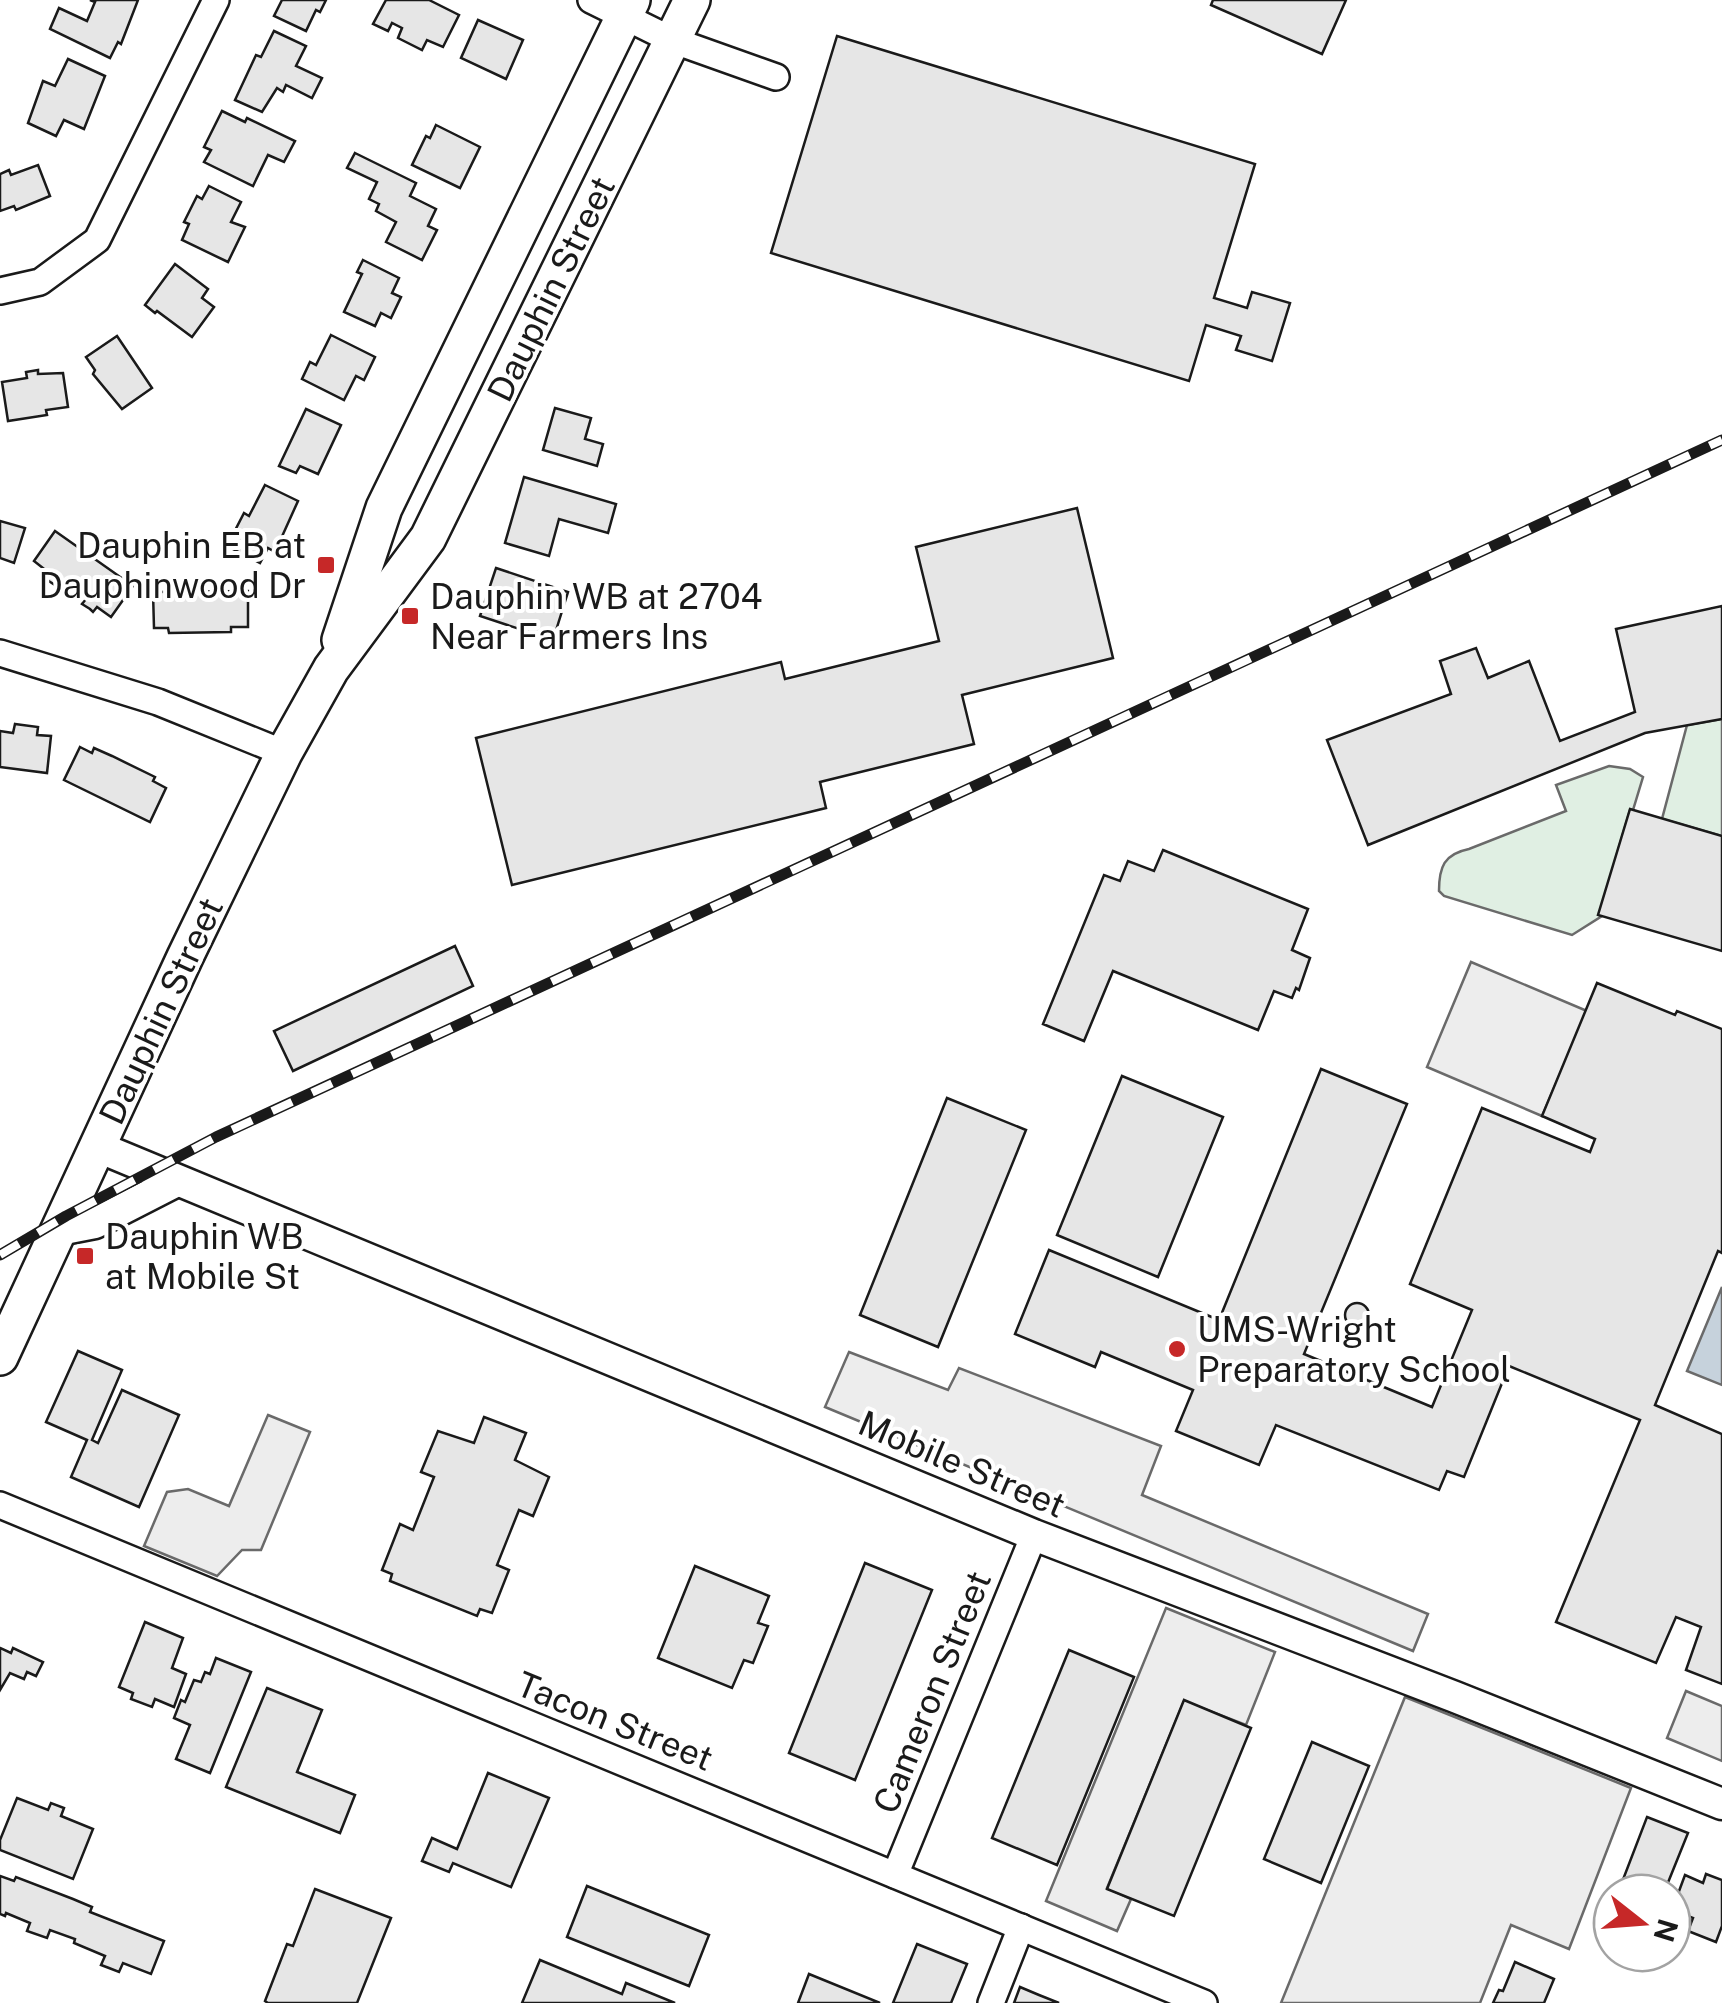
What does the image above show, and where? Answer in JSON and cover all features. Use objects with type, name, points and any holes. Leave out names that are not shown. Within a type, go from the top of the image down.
[{"type":"main road","name":"Dauphin Street","points":[[0,1357],[284,753],[330,669],[428,538],[692,0]]},
{"type":"main road","name":"Dauphin Street","points":[[330,669],[384,508],[628,8]]},
{"type":"street","points":[[0,292],[40,282],[97,240],[216,0]]},
{"type":"street","points":[[590,0],[628,8],[672,40],[776,77]]},
{"type":"street","points":[[0,653],[158,702],[284,753]]},
{"type":"street","name":"Mobile Street","points":[[98,1147],[1034,1535],[1455,1696],[1722,1804]]},
{"type":"street","points":[[59,1230],[95,1223],[177,1181]]},
{"type":"street","name":"Tacon Street","points":[[0,1505],[1204,2003]]},
{"type":"street","name":"Cameron Street","points":[[894,1875],[1034,1535]]},
{"type":"street","points":[[991,2003],[1021,1928]]},
{"type":"green space","points":[[1722,719],[1722,836],[1662,819],[1687,725]]},
{"type":"green space","points":[[1609,766],[1630,769],[1643,777],[1599,915],[1602,916],[1572,935],[1444,896],[1439,891],[1442,868],[1454,854],[1566,811],[1556,785]]},
{"type":"shaded area","points":[[1471,962],[1587,1011],[1542,1116],[1427,1067]]},
{"type":"shaded area","points":[[1722,1287],[1722,1385],[1687,1371]]},
{"type":"shaded area","points":[[849,1352],[948,1390],[959,1368],[1161,1446],[1142,1495],[1428,1614],[1413,1651],[825,1407]]},
{"type":"shaded area","points":[[268,1415],[310,1432],[261,1550],[242,1550],[217,1576],[144,1546],[167,1492],[188,1489],[229,1506]]},
{"type":"shaded area","points":[[1166,1608],[1275,1652],[1246,1725],[1184,1701],[1107,1888],[1131,1899],[1117,1931],[1046,1901]]},
{"type":"shaded area","points":[[1686,1691],[1722,1706],[1722,1761],[1667,1738]]},
{"type":"shaded area","points":[[1405,1697],[1631,1788],[1598,1873],[1592,1873],[1592,1889],[1569,1949],[1511,1925],[1480,2003],[1281,2003]]},
{"type":"building","points":[[90,0],[138,0],[121,44],[118,42],[110,58],[50,29],[59,8],[87,21],[95,2]]},
{"type":"building","points":[[282,0],[326,0],[306,31],[274,16]]},
{"type":"building","points":[[386,0],[429,0],[459,15],[443,47],[427,40],[422,50],[398,38],[402,28],[392,23],[388,31],[373,24]]},
{"type":"building","points":[[1213,0],[1346,0],[1322,54],[1211,5]]},
{"type":"building","points":[[478,20],[523,40],[506,79],[461,58]]},
{"type":"building","points":[[274,31],[306,46],[296,66],[322,78],[312,98],[286,85],[283,92],[277,88],[262,112],[235,100],[256,55],[261,57]]},
{"type":"building","points":[[837,36],[1255,164],[1214,298],[1247,308],[1252,292],[1290,303],[1272,361],[1236,350],[1241,336],[1206,325],[1189,381],[771,253]]},
{"type":"building","points":[[68,59],[105,76],[84,129],[64,120],[56,136],[28,123],[43,81],[55,86]]},
{"type":"building","points":[[222,111],[245,122],[247,118],[295,141],[284,162],[268,155],[253,186],[204,162],[211,150],[204,147]]},
{"type":"building","points":[[436,125],[480,147],[460,188],[412,165]]},
{"type":"building","points":[[355,153],[416,183],[410,196],[436,209],[428,226],[437,230],[422,260],[386,242],[396,222],[376,211],[379,204],[369,199],[377,182],[347,168]]},
{"type":"building","points":[[38,165],[50,196],[16,210],[14,206],[0,211],[0,174],[9,170],[11,175]]},
{"type":"building","points":[[209,186],[241,202],[231,222],[245,227],[228,262],[182,240],[189,224],[184,222],[197,196],[202,199]]},
{"type":"building","points":[[363,260],[399,278],[392,293],[401,297],[391,318],[381,313],[375,326],[344,312],[362,274],[357,272]]},
{"type":"building","points":[[175,264],[208,289],[202,298],[214,307],[192,337],[145,305]]},
{"type":"building","points":[[331,335],[375,357],[364,380],[356,376],[344,400],[302,379],[310,362],[316,365]]},
{"type":"building","points":[[117,336],[152,388],[122,409],[93,374],[95,370],[86,357]]},
{"type":"building","points":[[38,370],[38,374],[63,373],[68,407],[46,410],[47,415],[8,421],[2,382],[27,378],[26,372]]},
{"type":"building","points":[[555,408],[591,418],[585,439],[603,444],[597,466],[543,450]]},
{"type":"building","points":[[306,409],[341,425],[318,474],[300,466],[296,473],[279,466]]},
{"type":"building","points":[[524,477],[616,504],[608,533],[559,519],[549,556],[505,543]]},
{"type":"building","points":[[265,485],[298,501],[275,552],[268,548],[260,563],[227,546],[244,513],[249,516]]},
{"type":"building","points":[[1077,508],[1113,658],[962,695],[974,744],[820,782],[826,808],[512,885],[476,738],[781,662],[785,679],[939,641],[916,547]]},
{"type":"building","points":[[0,521],[25,528],[14,563],[0,558]]},
{"type":"building","points":[[55,531],[133,586],[111,617],[97,607],[93,612],[82,604],[86,599],[59,580],[55,585],[44,578],[48,572],[34,561]]},
{"type":"building","points":[[496,568],[568,592],[553,640],[480,616]]},
{"type":"building","points":[[248,591],[248,627],[231,627],[231,632],[169,633],[168,628],[154,628],[153,592]]},
{"type":"building","points":[[1722,606],[1722,719],[1645,733],[1368,845],[1327,740],[1451,694],[1440,661],[1476,648],[1488,678],[1529,661],[1560,741],[1635,712],[1616,629]]},
{"type":"building","points":[[15,724],[38,727],[37,735],[51,736],[47,773],[0,767],[0,731],[13,733]]},
{"type":"building","points":[[80,747],[112,756],[155,777],[153,781],[166,788],[150,822],[64,780]]},
{"type":"building","points":[[1630,809],[1722,836],[1722,951],[1598,915]]},
{"type":"building","points":[[1163,850],[1308,909],[1292,950],[1310,958],[1299,990],[1296,988],[1292,998],[1274,991],[1258,1030],[1113,971],[1084,1041],[1043,1024],[1104,875],[1120,881],[1128,861],[1154,871]]},
{"type":"building","points":[[455,946],[473,986],[293,1071],[274,1031]]},
{"type":"building","points":[[1597,983],[1675,1015],[1677,1011],[1722,1029],[1722,1253],[1718,1251],[1655,1405],[1722,1434],[1722,1684],[1686,1670],[1701,1627],[1676,1617],[1656,1663],[1556,1622],[1640,1420],[1509,1366],[1464,1477],[1447,1471],[1439,1490],[1276,1425],[1259,1465],[1176,1431],[1193,1390],[1101,1352],[1095,1367],[1015,1334],[1049,1250],[1219,1320],[1321,1069],[1407,1104],[1304,1354],[1432,1407],[1472,1310],[1410,1284],[1482,1108],[1590,1152],[1595,1139],[1542,1116]]},
{"type":"building","points":[[1122,1076],[1223,1117],[1158,1277],[1057,1235]]},
{"type":"building","points":[[947,1098],[1026,1130],[938,1347],[860,1315]]},
{"type":"building","points":[[1357,1303],[1366,1306],[1366,1324],[1357,1327],[1348,1324],[1345,1315],[1348,1306]]},
{"type":"building","points":[[78,1351],[122,1370],[92,1440],[98,1443],[122,1390],[179,1415],[139,1507],[71,1477],[87,1440],[46,1422]]},
{"type":"building","points":[[484,1417],[526,1433],[515,1460],[549,1477],[533,1516],[519,1510],[497,1565],[509,1570],[492,1613],[480,1609],[477,1616],[390,1581],[392,1574],[382,1570],[400,1524],[413,1530],[434,1477],[421,1472],[438,1431],[474,1443]]},
{"type":"building","points":[[865,1563],[932,1590],[855,1780],[789,1753]]},
{"type":"building","points":[[695,1566],[769,1596],[758,1623],[768,1626],[753,1663],[744,1660],[732,1688],[658,1658]]},
{"type":"building","points":[[145,1622],[183,1638],[172,1668],[186,1674],[174,1707],[155,1699],[152,1707],[131,1699],[133,1693],[119,1687]]},
{"type":"building","points":[[0,1648],[11,1653],[13,1648],[43,1662],[36,1676],[27,1672],[24,1679],[10,1673],[0,1690]]},
{"type":"building","points":[[1069,1650],[1134,1677],[1057,1865],[992,1838]]},
{"type":"building","points":[[216,1658],[251,1672],[210,1773],[176,1759],[190,1725],[174,1718],[194,1680],[201,1682],[205,1672],[210,1674]]},
{"type":"building","points":[[267,1688],[322,1710],[297,1772],[355,1795],[340,1833],[226,1787]]},
{"type":"building","points":[[1184,1700],[1251,1728],[1174,1916],[1107,1889]]},
{"type":"building","points":[[1312,1742],[1369,1766],[1321,1883],[1264,1859]]},
{"type":"building","points":[[488,1773],[549,1798],[511,1887],[453,1863],[449,1872],[422,1861],[432,1838],[457,1849]]},
{"type":"building","points":[[17,1798],[48,1810],[51,1803],[64,1808],[61,1816],[93,1829],[73,1879],[0,1850],[0,1840]]},
{"type":"building","points":[[1647,1817],[1688,1833],[1672,1873],[1626,1873]]},
{"type":"building","points":[[1706,1874],[1722,1880],[1722,1926],[1716,1942],[1692,1933],[1692,1878],[1703,1883]]},
{"type":"building","points":[[0,1876],[14,1881],[16,1877],[73,1899],[92,1907],[90,1912],[164,1941],[151,1974],[123,1963],[119,1972],[101,1965],[105,1956],[74,1943],[75,1939],[50,1930],[47,1938],[27,1931],[30,1923],[0,1914]]},
{"type":"building","points":[[587,1886],[709,1935],[689,1986],[567,1937]]},
{"type":"building","points":[[315,1889],[391,1918],[357,2003],[268,2003],[265,2001],[287,1944],[293,1946]]},
{"type":"building","points":[[917,1944],[967,1964],[951,2003],[893,2003]]},
{"type":"building","points":[[540,1960],[622,1994],[626,1983],[675,2003],[522,2003]]},
{"type":"building","points":[[1515,1962],[1554,1979],[1544,2003],[1493,2003],[1499,1990],[1503,1991]]},
{"type":"building","points":[[809,1974],[880,2003],[798,2003]]},
{"type":"building","points":[[1020,1987],[1039,1995],[1059,2003],[1014,2003]]},
{"type":"railway","points":[[0,1255],[216,1137],[1722,440]]},
{"type":"place","name":"Dauphin EB at Dauphinwood Dr","points":[[326,565]]},
{"type":"place","name":"Dauphin WB at 2704 Near Farmers Ins","points":[[410,616]]},
{"type":"place","name":"Dauphin WB at Mobile St","points":[[85,1256]]},
{"type":"place","name":"UMS-Wright Preparatory School","points":[[1177,1349]]}]
